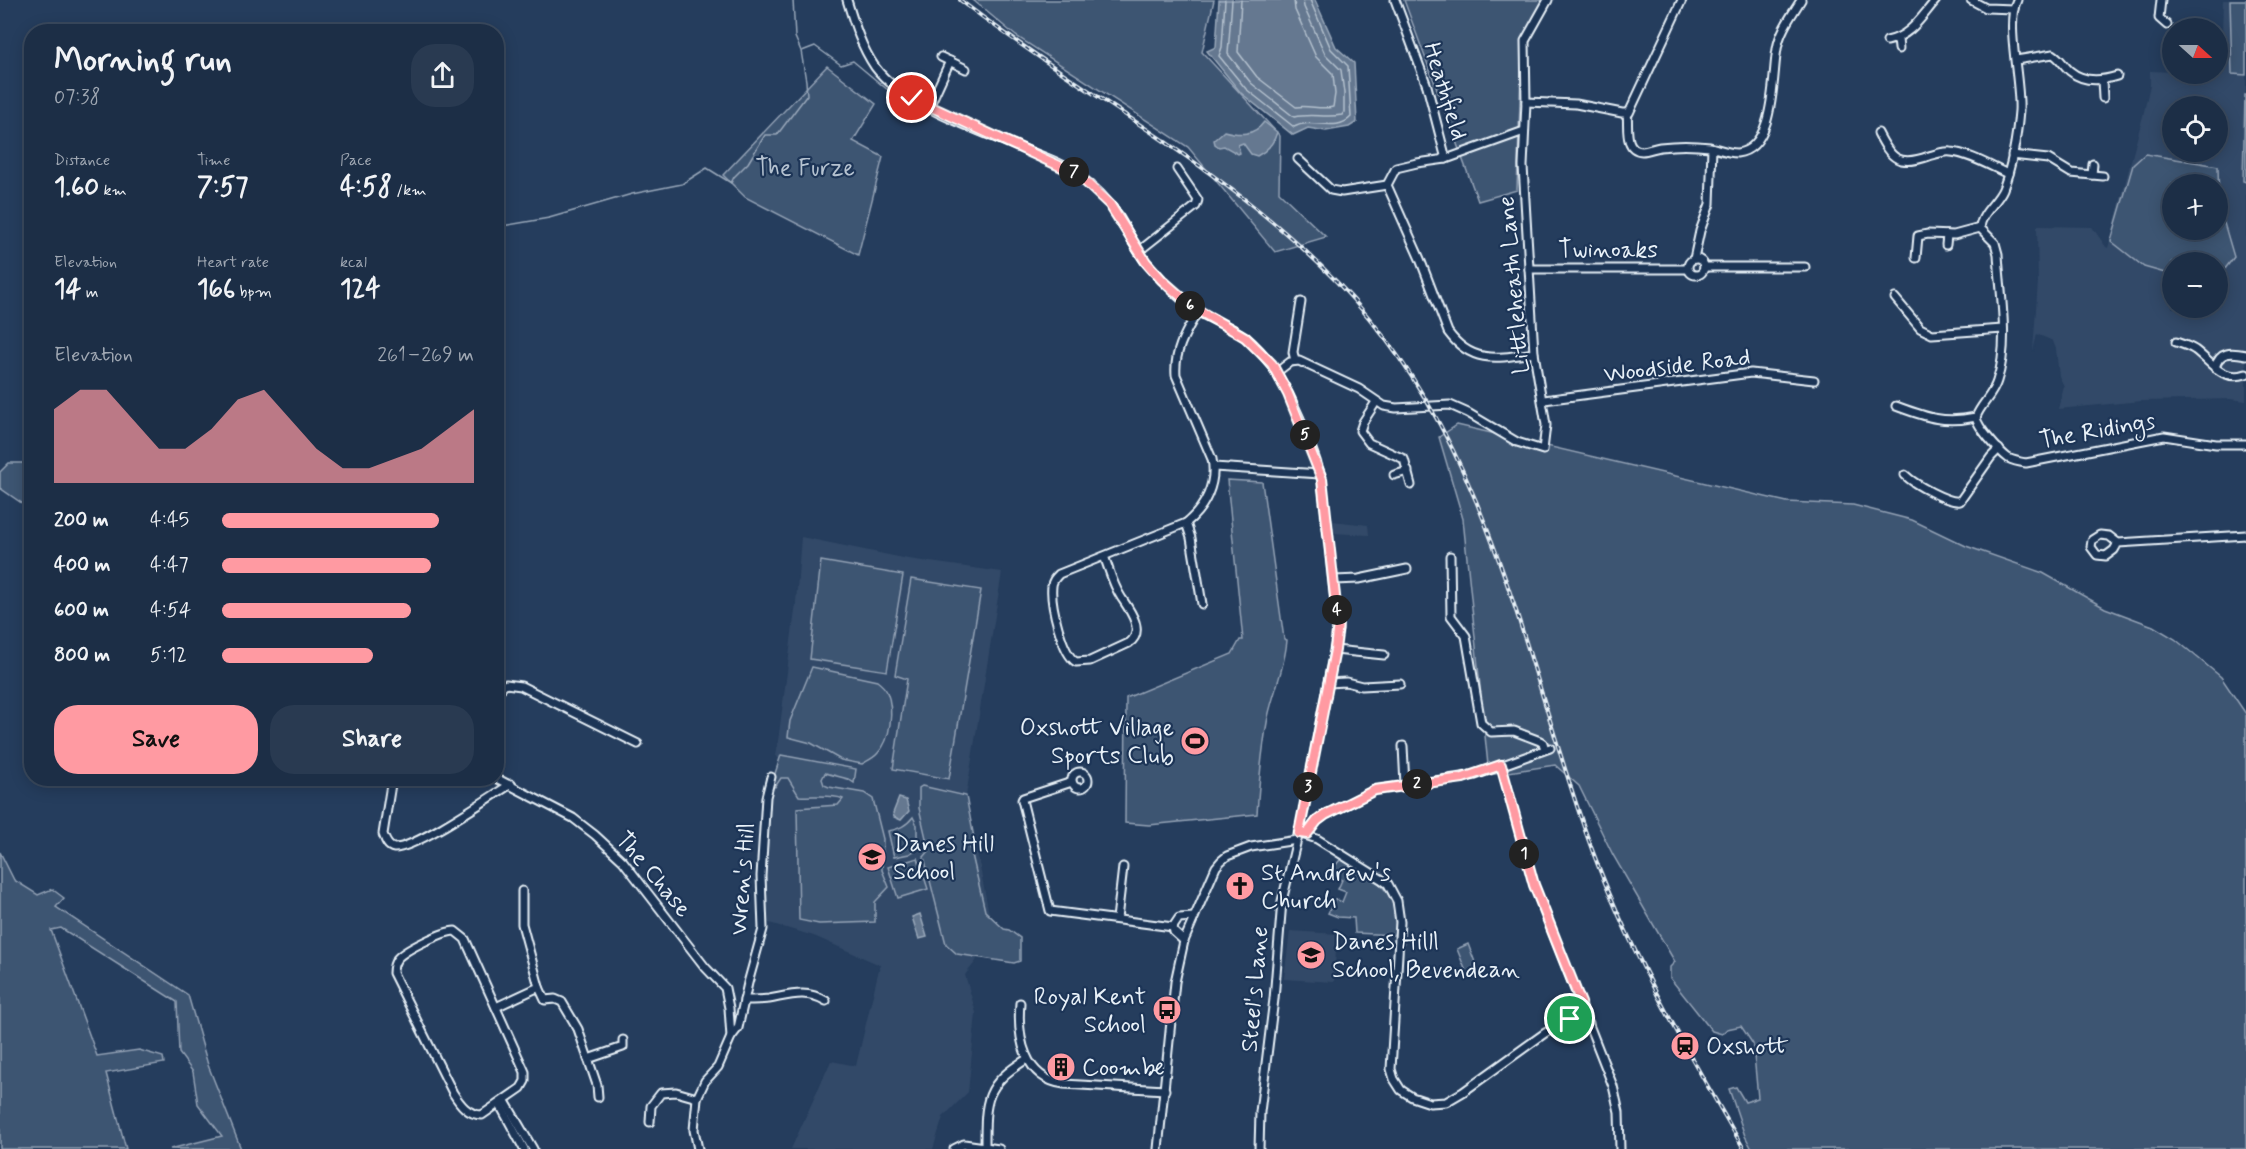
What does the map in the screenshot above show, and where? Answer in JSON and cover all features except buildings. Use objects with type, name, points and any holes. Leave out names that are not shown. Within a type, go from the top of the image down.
[{"type":"street","name":"Steel's Lane","points":[[847,0],[860,40],[875,67],[893,86],[929,107],[1077,174],[1110,205],[1146,262],[1162,280],[1198,311],[1245,337],[1264,354],[1277,372],[1321,476],[1338,623],[1335,650],[1298,836],[1279,915],[1276,978],[1260,1112],[1259,1149]]},
{"type":"street","name":"Heathfield","points":[[1395,0],[1427,86],[1446,159]]},
{"type":"street","name":"Littleheath Lane","points":[[1376,402],[1383,406],[1396,408],[1442,404],[1458,408],[1517,442],[1544,450],[1546,425],[1544,400],[1534,353],[1523,166],[1526,102],[1525,42],[1548,0]]},
{"type":"street","points":[[1526,102],[1576,104],[1627,113],[1633,108],[1682,0]]},
{"type":"street","points":[[1627,113],[1627,136],[1631,146],[1636,149],[1644,151],[1666,146],[1712,148],[1737,153],[1750,148],[1758,139],[1773,102],[1777,48],[1781,33],[1802,0]]},
{"type":"street","points":[[1971,0],[1986,8],[2014,9]]},
{"type":"street","points":[[1896,406],[1940,420],[1957,421],[1976,417],[1997,382],[2002,362],[2003,329],[1997,248],[1980,228],[1981,222],[2002,192],[2012,155],[2019,110],[2014,9],[2018,0]]},
{"type":"street","points":[[2161,0],[2159,18],[2162,21]]},
{"type":"street","points":[[1887,41],[1898,39],[1910,32],[1935,1]]},
{"type":"street","points":[[1898,39],[1899,49]]},
{"type":"street","points":[[2016,60],[2053,54],[2078,77],[2102,80],[2117,76]]},
{"type":"street","points":[[941,57],[966,69]]},
{"type":"street","points":[[929,107],[950,61]]},
{"type":"street","points":[[2102,80],[2103,98]]},
{"type":"street","points":[[1387,185],[1396,168],[1417,162],[1446,159],[1524,131]]},
{"type":"street","points":[[1878,134],[1889,154],[1898,160],[1907,162],[1939,153],[1952,152],[2008,174]]},
{"type":"street","name":"Twinoaks","points":[[1712,148],[1710,204],[1700,231],[1694,259],[1688,264],[1690,273],[1701,274],[1704,267],[1805,267]]},
{"type":"street","points":[[2012,155],[2048,159],[2072,173],[2103,176]]},
{"type":"street","points":[[1298,159],[1331,190],[1342,192],[1387,185]]},
{"type":"street","points":[[2092,164],[2092,175]]},
{"type":"street","points":[[1139,251],[1196,206],[1198,200],[1177,169]]},
{"type":"street","points":[[1387,185],[1420,259],[1448,333],[1455,343],[1476,355],[1494,359],[1534,353]]},
{"type":"street","points":[[1916,258],[1917,236],[1947,234],[1954,236],[1980,228]]},
{"type":"street","points":[[1946,245],[1947,234]]},
{"type":"street","points":[[1694,259],[1700,260],[1704,267]]},
{"type":"street","name":"Twinoaks","points":[[1529,269],[1688,269]]},
{"type":"street","points":[[1895,298],[1900,301],[1911,320],[1932,334],[2003,329]]},
{"type":"street","points":[[1295,361],[1293,352],[1300,302]]},
{"type":"street","points":[[1104,556],[1120,596],[1129,606],[1137,634],[1130,643],[1084,663],[1076,662],[1068,656],[1059,627],[1052,586],[1054,578],[1059,574],[1186,523],[1205,501],[1213,481],[1214,467],[1176,369],[1180,344],[1198,311]]},
{"type":"street","points":[[2176,342],[2196,351],[2205,361],[2227,375],[2246,374]]},
{"type":"street","points":[[2215,368],[2217,359],[2221,355],[2227,353],[2246,355]]},
{"type":"street","points":[[1277,372],[1295,361],[1312,366],[1359,389],[1376,402],[1360,431],[1369,443],[1401,456],[1406,462],[1411,485]]},
{"type":"street","name":"Woodside Road","points":[[1544,400],[1751,373],[1814,380]]},
{"type":"street","name":"The Ridings","points":[[1976,417],[1978,425],[2008,458],[2026,463],[2164,436],[2216,444],[2246,444]]},
{"type":"street","points":[[1905,475],[1946,499],[1954,502],[1960,501],[1999,449]]},
{"type":"street","points":[[1214,467],[1321,476]]},
{"type":"street","points":[[1394,475],[1408,471]]},
{"type":"street","points":[[1186,523],[1191,538],[1202,604]]},
{"type":"street","points":[[2118,543],[2246,535]]},
{"type":"street","points":[[1158,1149],[1175,982],[1184,941],[1216,867],[1227,856],[1251,847],[1307,834],[1317,821],[1344,804],[1375,790],[1463,778],[1547,748],[1540,741],[1514,731],[1491,732],[1481,723],[1466,636],[1451,616],[1450,556]]},
{"type":"street","points":[[1334,580],[1359,579],[1407,569]]},
{"type":"street","points":[[1335,650],[1384,655]]},
{"type":"street","points":[[1328,683],[1346,682],[1362,686],[1400,684]]},
{"type":"street","points":[[504,686],[506,684],[521,686],[638,744]]},
{"type":"street","points":[[1403,746],[1406,785]]},
{"type":"street","points":[[1501,765],[1534,885],[1613,1086],[1617,1102],[1620,1149]]},
{"type":"street","name":"Wren's Hill","points":[[698,1149],[694,1130],[697,1098],[705,1081],[721,1062],[731,1037],[738,1028],[763,929],[761,876],[766,797],[771,777]]},
{"type":"street","name":"The Chase","points":[[504,781],[573,818],[623,861],[705,967],[725,988],[731,1037]]},
{"type":"street","points":[[1072,782],[1022,800],[1050,910],[1173,927]]},
{"type":"street","points":[[391,786],[383,834],[386,841],[395,848],[420,839],[511,784]]},
{"type":"street","points":[[1307,834],[1382,879],[1394,893],[1400,922],[1391,1060],[1394,1078],[1401,1090],[1419,1100],[1435,1104],[1446,1102],[1545,1033],[1570,1019],[1581,1003]]},
{"type":"street","points":[[1117,919],[1123,867]]},
{"type":"street","points":[[522,891],[524,935],[539,987],[545,1000],[555,999],[562,1002],[578,1029],[597,1085],[598,1097]]},
{"type":"street","points":[[1173,927],[1179,918],[1194,917]]},
{"type":"street","points":[[1173,927],[1184,941]]},
{"type":"street","points":[[446,932],[460,933],[465,939],[525,1076],[521,1088],[502,1103],[487,1114],[477,1115],[458,1102],[394,977],[394,963],[402,954],[446,932]]},
{"type":"street","points":[[496,1007],[539,987]]},
{"type":"street","points":[[744,1000],[767,999],[796,992],[809,993],[826,1001]]},
{"type":"street","points":[[1020,1003],[1020,1032],[1028,1059],[1032,1068],[1052,1083],[1165,1090]]},
{"type":"street","points":[[1570,1019],[1589,1023]]},
{"type":"street","points":[[588,1059],[623,1047],[623,1040]]},
{"type":"street","points":[[985,1147],[985,1118],[991,1091],[999,1079],[1028,1059]]},
{"type":"street","points":[[650,1122],[651,1106],[662,1093],[676,1092],[697,1098]]},
{"type":"street","points":[[502,1103],[525,1149]]},
{"type":"street","points":[[502,1103],[533,1149]]},
{"type":"street","points":[[954,1149],[964,1144],[999,1149]]},
{"type":"shaded area","points":[[2223,0],[2246,0],[2246,401],[2231,399],[2141,401],[2058,409],[2064,386],[2059,376],[2053,341],[2037,334],[2033,351],[2038,282],[2037,226],[2092,227],[2108,248],[2143,116],[2150,85],[2150,71],[2162,72],[2162,84],[2228,84],[2228,18],[2223,18]]},
{"type":"shaded area","points":[[1332,521],[1368,525],[1369,535],[1333,533]]},
{"type":"shaded area","name":"Danes Hill School","points":[[801,537],[908,559],[1002,572],[966,796],[992,929],[976,961],[965,975],[976,1013],[968,1092],[943,1117],[933,1149],[791,1149],[831,1061],[856,1066],[880,965],[814,936],[766,922],[765,871],[769,794],[779,758],[776,757],[796,603]]},
{"type":"shaded area","name":"Danes Hilll School, Bevendean","points":[[1290,931],[1337,934],[1334,982],[1284,979]]},
{"type":"green space","points":[[973,0],[1214,0],[1202,52],[1280,136],[1279,192],[1326,237],[1275,252],[1188,147],[1016,36]]},
{"type":"green space","points":[[1404,0],[1547,0],[1522,41],[1517,190],[1478,201]]},
{"type":"green space","points":[[2230,0],[2246,0],[2246,75],[2232,74]]},
{"type":"green space","name":"The Furze","points":[[827,66],[876,104],[853,141],[883,157],[858,255],[745,197],[723,175]]},
{"type":"green space","points":[[2246,95],[2246,182],[2243,181]]},
{"type":"green space","points":[[2145,154],[2162,157],[2162,162],[2194,162],[2218,166],[2218,174],[2162,174],[2162,240],[2228,240],[2228,237],[2234,257],[2228,265],[2228,252],[2162,252],[2162,272],[2144,267],[2111,241],[2133,165]]},
{"type":"green space","points":[[1457,425],[1787,502],[1853,505],[1912,520],[1966,546],[2043,573],[2105,608],[2153,626],[2175,639],[2221,677],[2246,714],[2246,1149],[1752,1149],[1745,1136],[1729,1089],[1736,1087],[1745,1102],[1758,1098],[1753,1044],[1741,1026],[1727,1029],[1722,1034],[1712,1031],[1670,978],[1670,967],[1675,962],[1613,855],[1579,786],[1555,765],[1489,775],[1463,519],[1439,437]]},
{"type":"green space","points":[[9,463],[24,463],[24,505],[0,488],[0,472]]},
{"type":"green space","name":"Oxshott Village Sports Club","points":[[1227,480],[1262,482],[1284,639],[1287,640],[1266,729],[1257,814],[1149,825],[1125,823],[1126,698],[1232,654],[1240,640],[1243,640]]},
{"type":"green space","points":[[821,561],[903,575],[887,671],[810,659]]},
{"type":"green space","points":[[911,579],[981,590],[949,779],[893,769],[907,679],[895,675]]},
{"type":"green space","points":[[812,667],[877,681],[886,691],[891,715],[886,740],[876,755],[862,764],[841,760],[811,743],[788,737],[790,721]]},
{"type":"green space","points":[[781,755],[856,769],[854,783],[848,779],[825,773],[822,779],[824,785],[864,793],[873,799],[883,839],[882,870],[889,887],[875,902],[875,922],[819,924],[799,920],[797,808],[838,805],[843,799],[828,796],[799,796],[788,778],[781,778],[775,787],[771,786]]},
{"type":"green space","points":[[922,786],[966,796],[975,843],[970,846],[985,911],[1004,929],[1020,938],[1020,961],[1014,963],[957,954],[946,944],[924,857],[929,851],[919,808],[919,788]]},
{"type":"green space","points":[[913,817],[917,825],[917,849],[909,854],[894,857],[888,831],[902,827]]},
{"type":"green space","points":[[0,852],[14,880],[38,895],[52,889],[64,898],[56,907],[188,995],[208,1065],[241,1149],[170,1149],[222,1136],[198,1104],[193,1072],[179,1053],[177,1002],[61,928],[51,930],[97,1056],[139,1050],[163,1057],[164,1063],[106,1073],[126,1149],[0,1149]]},
{"type":"green space","points":[[918,858],[928,889],[898,898],[888,867]]},
{"type":"green space","points":[[1341,859],[1376,881],[1389,896],[1395,919],[1394,935],[1355,933],[1354,918],[1338,917],[1328,913],[1335,899],[1342,902],[1346,892],[1338,889],[1342,880],[1334,877],[1336,872],[1332,869]]},
{"type":"green space","points":[[1468,944],[1478,970],[1467,974],[1457,949]]},
{"type":"water","points":[[1219,0],[1315,0],[1336,47],[1354,63],[1357,122],[1349,127],[1326,131],[1308,128],[1293,135],[1241,93],[1207,51],[1216,47]]},
{"type":"water","points":[[1264,122],[1277,132],[1270,146],[1257,156],[1251,154],[1243,143],[1238,145],[1240,153],[1238,154],[1215,144],[1214,140],[1224,131],[1251,132]]},
{"type":"water","points":[[899,798],[906,800],[909,811],[901,820],[894,817],[893,813]]},
{"type":"water","points":[[920,914],[927,937],[919,939],[912,917]]},
{"type":"waterway","points":[[504,226],[549,218],[632,194],[682,184],[707,168],[731,183],[748,163],[765,135],[777,135],[807,95],[801,51],[795,37],[793,0]]},
{"type":"waterway","points":[[802,51],[815,46],[841,65],[853,61],[895,96]]},
{"type":"railway","points":[[960,0],[1012,39],[1174,148],[1277,226],[1325,270],[1369,318],[1411,375],[1446,436],[1475,499],[1523,631],[1586,833],[1619,916],[1678,1034],[1744,1149]]},
{"type":"place","name":"Oxshott Village Sports Club","points":[[1195,741]]},
{"type":"place","name":"Danes Hill School","points":[[872,857]]},
{"type":"place","name":"St Andrew's Church","points":[[1240,886]]},
{"type":"place","name":"Danes Hilll School, Bevendean","points":[[1311,955]]},
{"type":"place","name":"Royal Kent School","points":[[1167,1010]]},
{"type":"place","name":"Oxshott","points":[[1685,1046]]},
{"type":"place","name":"Coombe","points":[[1061,1067]]},
{"type":"route","points":[[912,98],[1077,174],[1103,196],[1119,217],[1146,262],[1162,280],[1194,308],[1245,337],[1272,364],[1288,394],[1322,479],[1338,623],[1335,650],[1299,833],[1307,834],[1312,826],[1325,815],[1375,790],[1463,778],[1501,765],[1534,885],[1581,1003],[1570,1019]]}]
